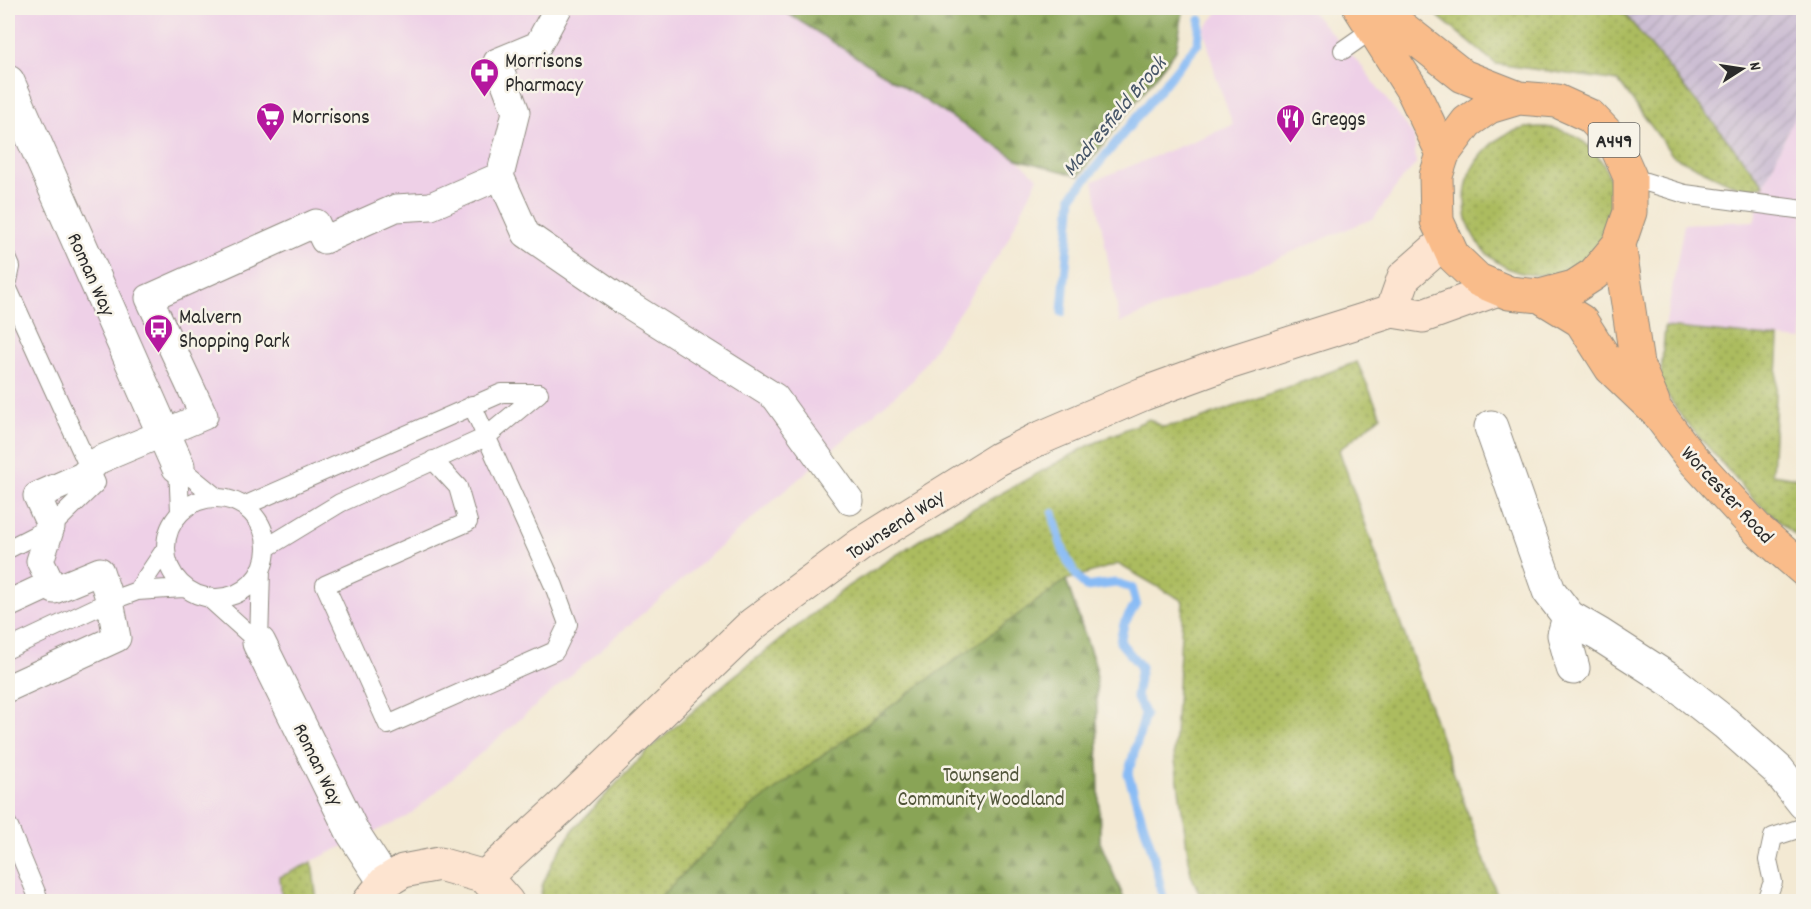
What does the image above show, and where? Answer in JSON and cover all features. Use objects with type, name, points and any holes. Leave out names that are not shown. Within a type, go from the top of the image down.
[{"type":"highway","name":"A449","points":[[1370,15],[1463,76],[1519,99]]},
{"type":"highway","points":[[1370,15],[1413,91],[1443,154]]},
{"type":"highway","name":"A449","points":[[1519,99],[1557,101],[1590,116],[1614,141],[1629,177],[1630,212],[1619,244],[1594,274],[1574,287],[1540,296],[1509,293],[1478,280],[1453,256],[1437,221],[1436,176],[1443,154],[1467,122],[1489,107],[1519,99]]},
{"type":"highway","name":"A449","points":[[1619,244],[1637,364],[1657,412]]},
{"type":"highway","name":"A449","points":[[1540,296],[1581,321],[1611,368],[1657,412]]},
{"type":"highway","name":"Worcester Road","points":[[1657,412],[1690,456],[1759,531],[1803,570]]},
{"type":"main road","points":[[1445,241],[1404,277],[1392,311],[1423,316],[1498,288]]},
{"type":"main road","name":"Townsend Way","points":[[485,877],[565,804],[753,624],[870,539],[998,459],[1058,430],[1143,394],[1228,363],[1392,311]]},
{"type":"main road","points":[[377,892],[403,871],[438,864],[485,877],[507,902]]},
{"type":"street","points":[[558,8],[538,45],[497,62],[516,112],[500,176],[526,234],[626,303],[775,397],[850,501]]},
{"type":"street","name":"Roman Way","points":[[8,82],[178,466]]},
{"type":"street","points":[[8,688],[117,638],[110,601],[100,570],[54,590],[40,561],[51,527],[37,496],[82,476],[99,460],[204,416],[149,298],[316,223],[324,240],[396,208],[431,206],[500,176]]},
{"type":"street","points":[[1491,427],[1549,591],[1569,617],[1673,682],[1717,716],[1778,770],[1803,802]]},
{"type":"street","points":[[8,604],[51,584]]},
{"type":"street","points":[[1569,617],[1564,635],[1573,668]]},
{"type":"street","name":"Roman Way","points":[[259,643],[353,833],[377,892]]},
{"type":"lane","points":[[1343,50],[1370,15]]},
{"type":"lane","points":[[1629,177],[1685,194],[1803,210]]},
{"type":"lane","points":[[8,260],[11,267],[8,281]]},
{"type":"lane","points":[[8,289],[90,469]]},
{"type":"lane","points":[[502,393],[539,393],[486,437],[340,502],[266,548],[261,524],[244,506],[472,405],[502,393]]},
{"type":"lane","points":[[433,460],[458,487],[468,522],[325,585],[388,725],[555,651],[568,624],[554,586],[472,405]]},
{"type":"lane","name":"Roman Way","points":[[178,466],[216,497],[244,506]]},
{"type":"lane","name":"Roman Way","points":[[165,551],[168,529],[180,511],[178,466]]},
{"type":"lane","points":[[180,511],[194,502],[216,497]]},
{"type":"lane","points":[[8,549],[51,527]]},
{"type":"lane","name":"Roman Way","points":[[183,588],[197,596],[217,599],[238,594],[251,585],[261,569],[265,561],[266,548]]},
{"type":"lane","points":[[165,551],[168,567],[183,588]]},
{"type":"lane","points":[[137,591],[165,551]]},
{"type":"lane","name":"Roman Way","points":[[259,643],[261,569]]},
{"type":"lane","points":[[8,649],[110,601],[137,591],[183,588]]},
{"type":"lane","name":"Roman Way","points":[[208,597],[259,643]]},
{"type":"lane","points":[[8,825],[40,902]]},
{"type":"lane","points":[[1763,902],[1773,882],[1768,860],[1773,837],[1803,827]]},
{"type":"shaded area","points":[[8,8],[779,8],[1017,159],[1038,178],[1005,245],[913,380],[408,816],[280,876],[282,901],[8,901]]},
{"type":"shaded area","points":[[1222,8],[1308,8],[1361,65],[1414,136],[1416,164],[1401,180],[1374,218],[1120,323],[1093,181],[1233,125],[1216,77],[1204,29]]},
{"type":"shaded area","points":[[1620,8],[1803,8],[1803,97],[1764,185]]},
{"type":"shaded area","points":[[1803,97],[1803,340],[1665,327],[1684,224],[1754,221],[1764,185]]},
{"type":"green space","points":[[779,8],[1184,8],[1176,50],[1079,176],[1017,159]]},
{"type":"green space","points":[[1428,8],[1620,8],[1764,185],[1744,190],[1673,156],[1618,81],[1496,64]]},
{"type":"green space","points":[[1539,127],[1567,132],[1592,148],[1608,173],[1613,201],[1608,229],[1592,254],[1567,270],[1539,275],[1511,270],[1486,254],[1470,229],[1465,201],[1470,173],[1486,148],[1511,132]]},
{"type":"green space","points":[[1665,327],[1779,338],[1772,474],[1803,479],[1803,542],[1753,499],[1681,416],[1660,384]]},
{"type":"green space","points":[[1357,362],[1381,416],[1339,450],[1499,901],[1203,901],[1191,875],[1174,753],[1183,601],[1118,564],[1066,580],[1096,668],[1100,842],[1125,901],[540,902],[542,886],[553,861],[573,830],[645,753],[729,680],[848,586],[943,525],[1088,446],[1149,419],[1163,427],[1195,421]]},
{"type":"green space","name":"Townsend Community Woodland","points":[[1066,580],[1096,668],[1100,842],[1125,901],[656,901],[750,808]]},
{"type":"green space","points":[[312,862],[317,901],[282,901],[280,877]]},
{"type":"waterway","name":"Madresfield Brook","points":[[1062,312],[1072,196],[1198,43],[1200,20]]},
{"type":"waterway","name":"Madresfield Brook","points":[[1053,513],[1064,552],[1072,569],[1086,587],[1116,583],[1132,588],[1136,603],[1124,624],[1120,642],[1141,667],[1136,696],[1145,715],[1128,774],[1153,854],[1164,902]]},
{"type":"place","name":"Morrisons Pharmacy","points":[[484,98]]},
{"type":"place","name":"Morrisons","points":[[271,142]]},
{"type":"place","name":"Greggs","points":[[1290,144]]},
{"type":"place","name":"Malvern Shopping Park","points":[[158,354]]}]
